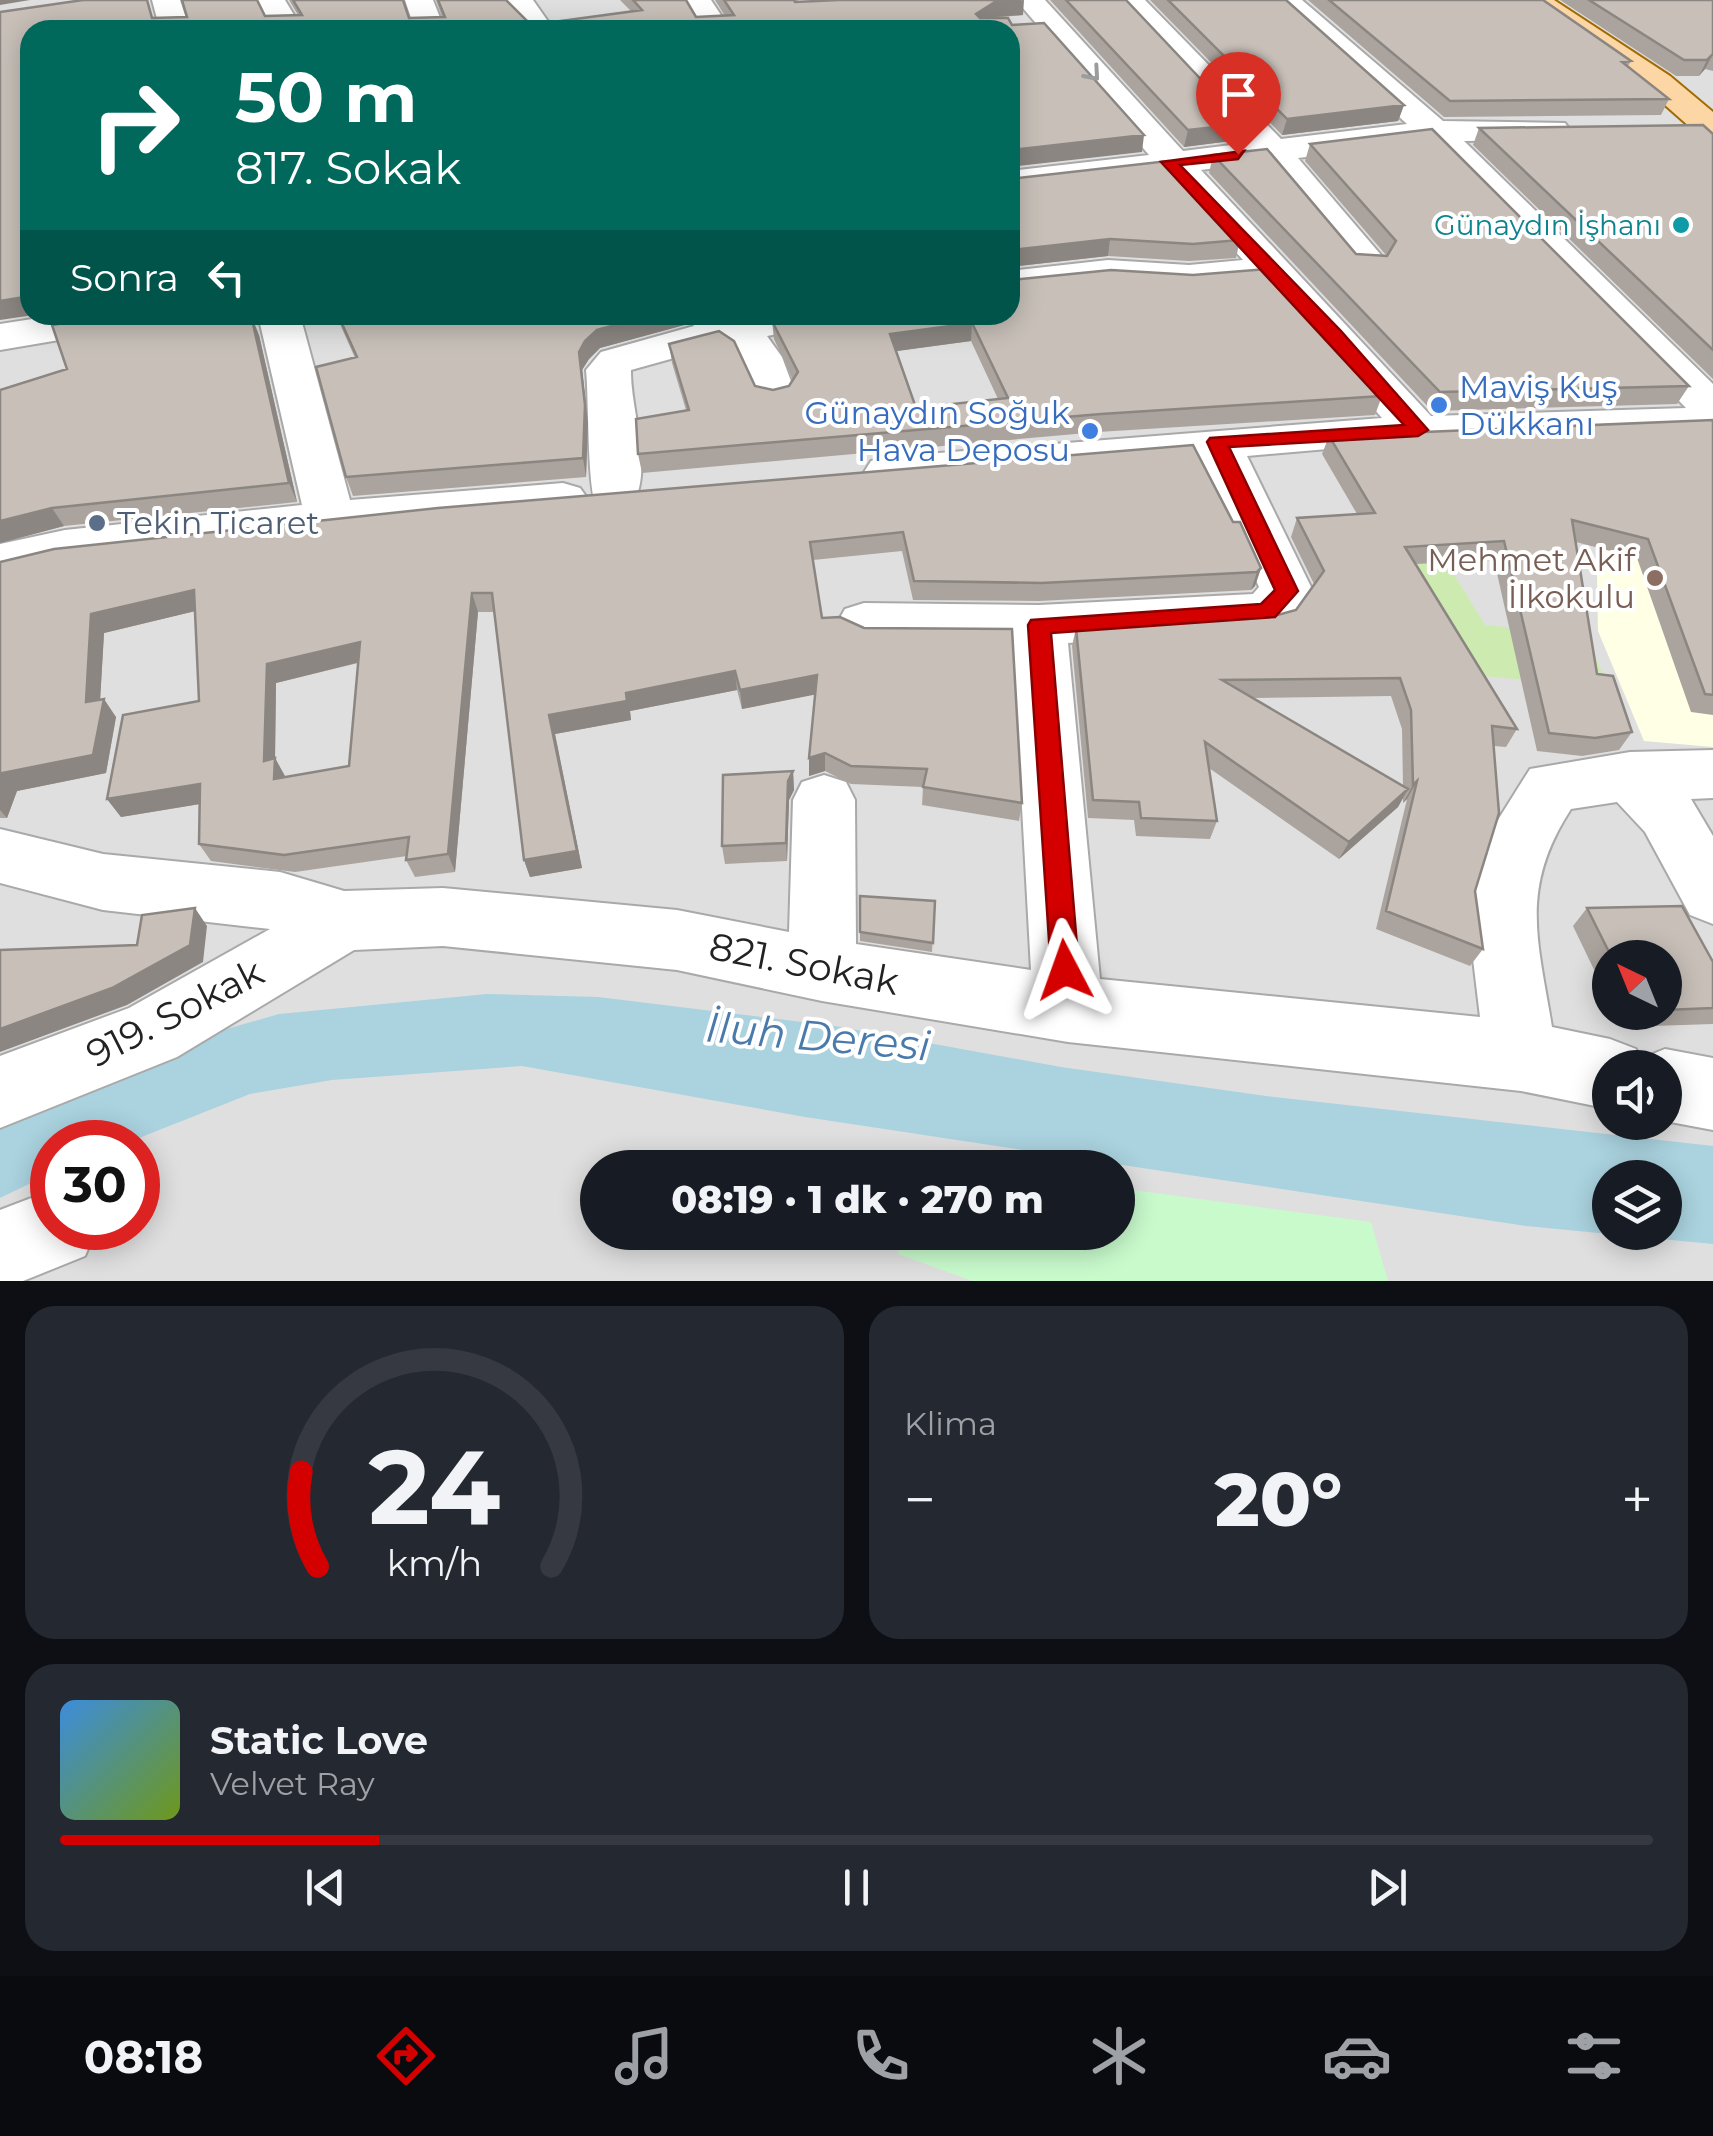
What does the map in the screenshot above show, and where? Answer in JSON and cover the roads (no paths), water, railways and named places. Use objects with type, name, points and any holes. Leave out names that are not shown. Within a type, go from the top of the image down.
[{"type":"main road","points":[[1535,0],[1660,83],[1712,127]]},
{"type":"street","points":[[1030,0],[1169,162],[1274,270],[1418,430]]},
{"type":"street","points":[[1130,0],[1273,150],[1367,262]]},
{"type":"street","points":[[1286,0],[1435,131],[1713,409]]},
{"type":"street","points":[[1020,28],[1052,26]]},
{"type":"street","points":[[1652,129],[1712,127]]},
{"type":"street","points":[[1105,134],[1141,129]]},
{"type":"street","points":[[1020,181],[1435,131],[1592,130]]},
{"type":"street","points":[[1023,282],[1108,272],[1190,277],[1274,270]]},
{"type":"street","points":[[0,336],[71,325]]},
{"type":"street","points":[[281,325],[330,520]]},
{"type":"street","points":[[0,562],[65,547],[444,506],[632,495],[615,424],[608,370],[616,361],[708,325]]},
{"type":"street","points":[[717,325],[746,340],[762,357],[773,392]]},
{"type":"street","points":[[852,475],[1217,442],[1418,430],[1713,422]]},
{"type":"street","points":[[864,623],[1039,625],[1267,612],[1287,591],[1217,442]]},
{"type":"street","points":[[1039,625],[1068,1009]]},
{"type":"street","points":[[1521,1056],[1500,910],[1522,831],[1552,787],[1630,776],[1713,774]]},
{"type":"street","points":[[1630,776],[1667,814],[1713,896]]},
{"type":"street","points":[[822,970],[824,800]]},
{"type":"street","name":"821. Sokak","points":[[0,856],[102,882],[280,901],[344,921],[443,918],[677,940],[822,970],[1068,1009],[1521,1056],[1592,1070]]},
{"type":"street","name":"919. Sokak","points":[[0,1092],[152,1033],[344,921]]},
{"type":"street","points":[[1682,1088],[1713,1094]]},
{"type":"street","points":[[0,1250],[30,1238]]},
{"type":"water","name":"İluh Deresi","points":[[487,994],[598,997],[835,1026],[1061,1067],[1266,1096],[1592,1132],[1592,1140],[1659,1140],[1713,1146],[1713,1244],[1682,1241],[1682,1160],[1592,1160],[1592,1232],[1526,1226],[1135,1167],[1135,1150],[1023,1150],[805,1117],[522,1066],[332,1080],[250,1094],[160,1130],[160,1120],[30,1120],[30,1184],[0,1198],[0,1113],[206,1035],[279,1014]]},
{"type":"place","name":"Günaydın İşhanı","points":[[1681,225]]},
{"type":"place","name":"Maviş Kuş Dükkanı","points":[[1439,405]]},
{"type":"place","name":"Günaydın Soğuk Hava Deposu","points":[[1090,431]]},
{"type":"place","name":"Tekin Ticaret","points":[[97,523]]},
{"type":"place","name":"Mehmet Akif İlkokulu","points":[[1655,578]]}]
